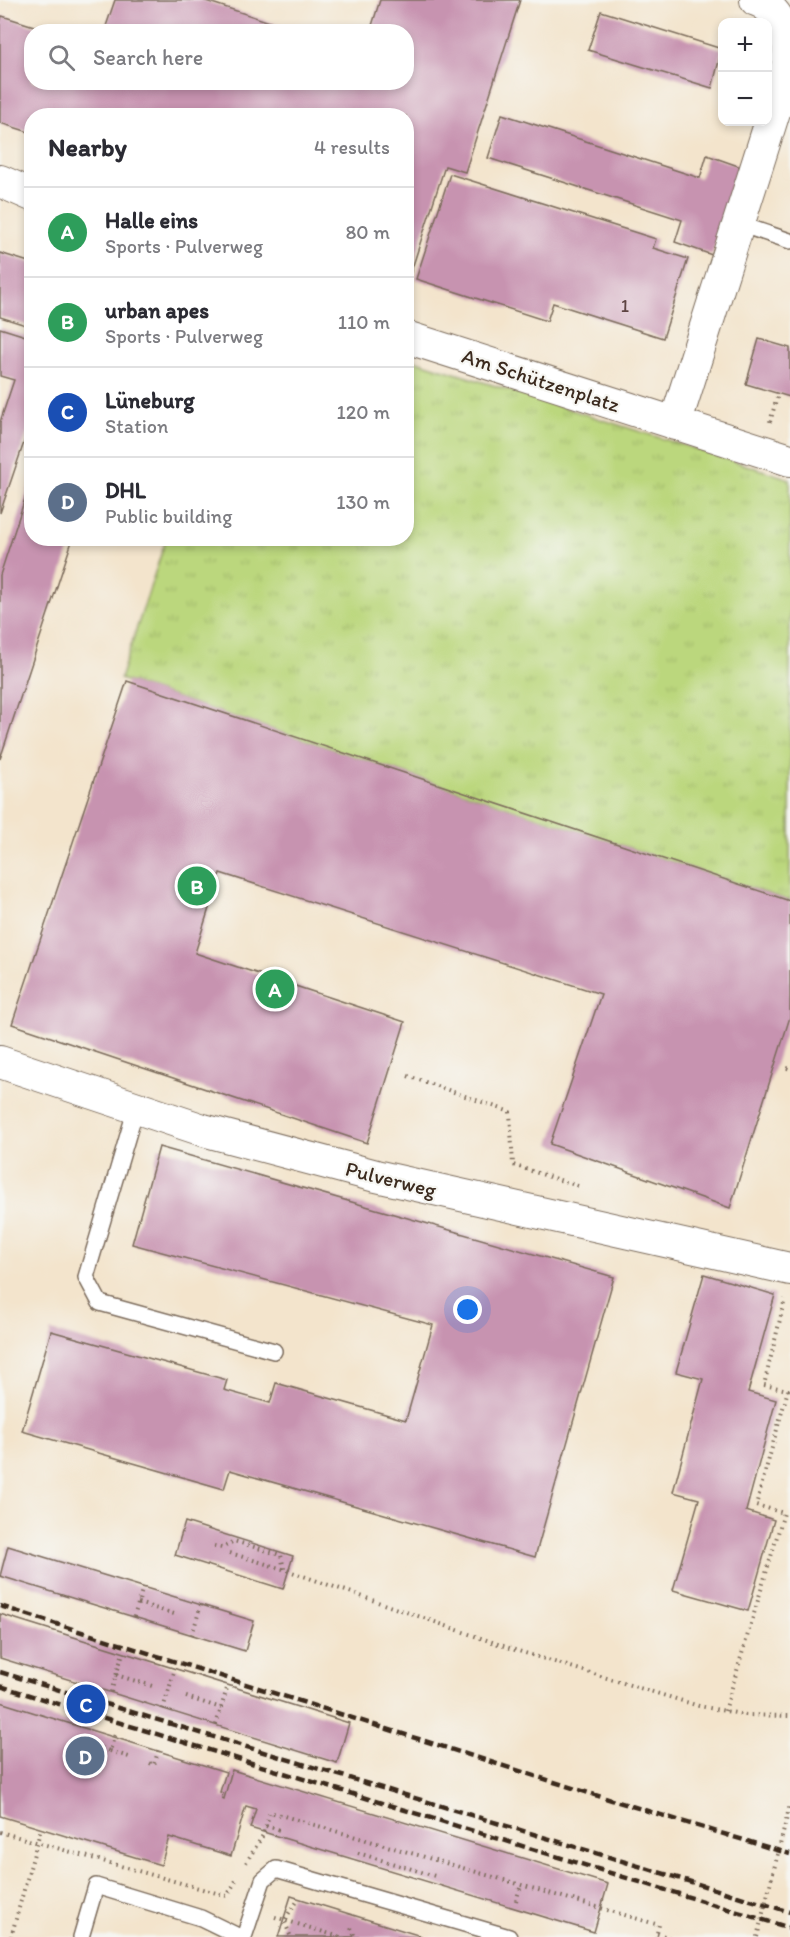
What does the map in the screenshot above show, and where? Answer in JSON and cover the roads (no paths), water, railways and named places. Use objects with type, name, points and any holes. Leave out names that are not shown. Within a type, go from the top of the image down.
[{"type":"street","points":[[675,424],[786,74],[788,44],[775,12]]},
{"type":"street","points":[[0,181],[24,192]]},
{"type":"street","name":"Am Schützenplatz","points":[[414,340],[790,460]]},
{"type":"street","name":"Pulverweg","points":[[0,1062],[203,1130],[376,1176],[789,1279]]},
{"type":"lane","points":[[739,224],[790,242]]},
{"type":"lane","points":[[136,1108],[86,1277],[100,1303],[274,1351]]},
{"type":"lane","points":[[81,1937],[96,1886],[201,1918],[242,1937],[263,1880],[276,1869],[509,1937]]},
{"type":"railway","points":[[0,1606],[595,1795],[790,1854]]},
{"type":"railway","points":[[0,1672],[790,1912]]},
{"type":"railway","points":[[0,1686],[790,1928]]},
{"type":"place","name":"urban apes","points":[[197,886]]},
{"type":"place","name":"Halle eins","points":[[275,989]]},
{"type":"place","name":"Lüneburg","points":[[86,1704]]},
{"type":"place","name":"DHL","points":[[85,1756]]}]
